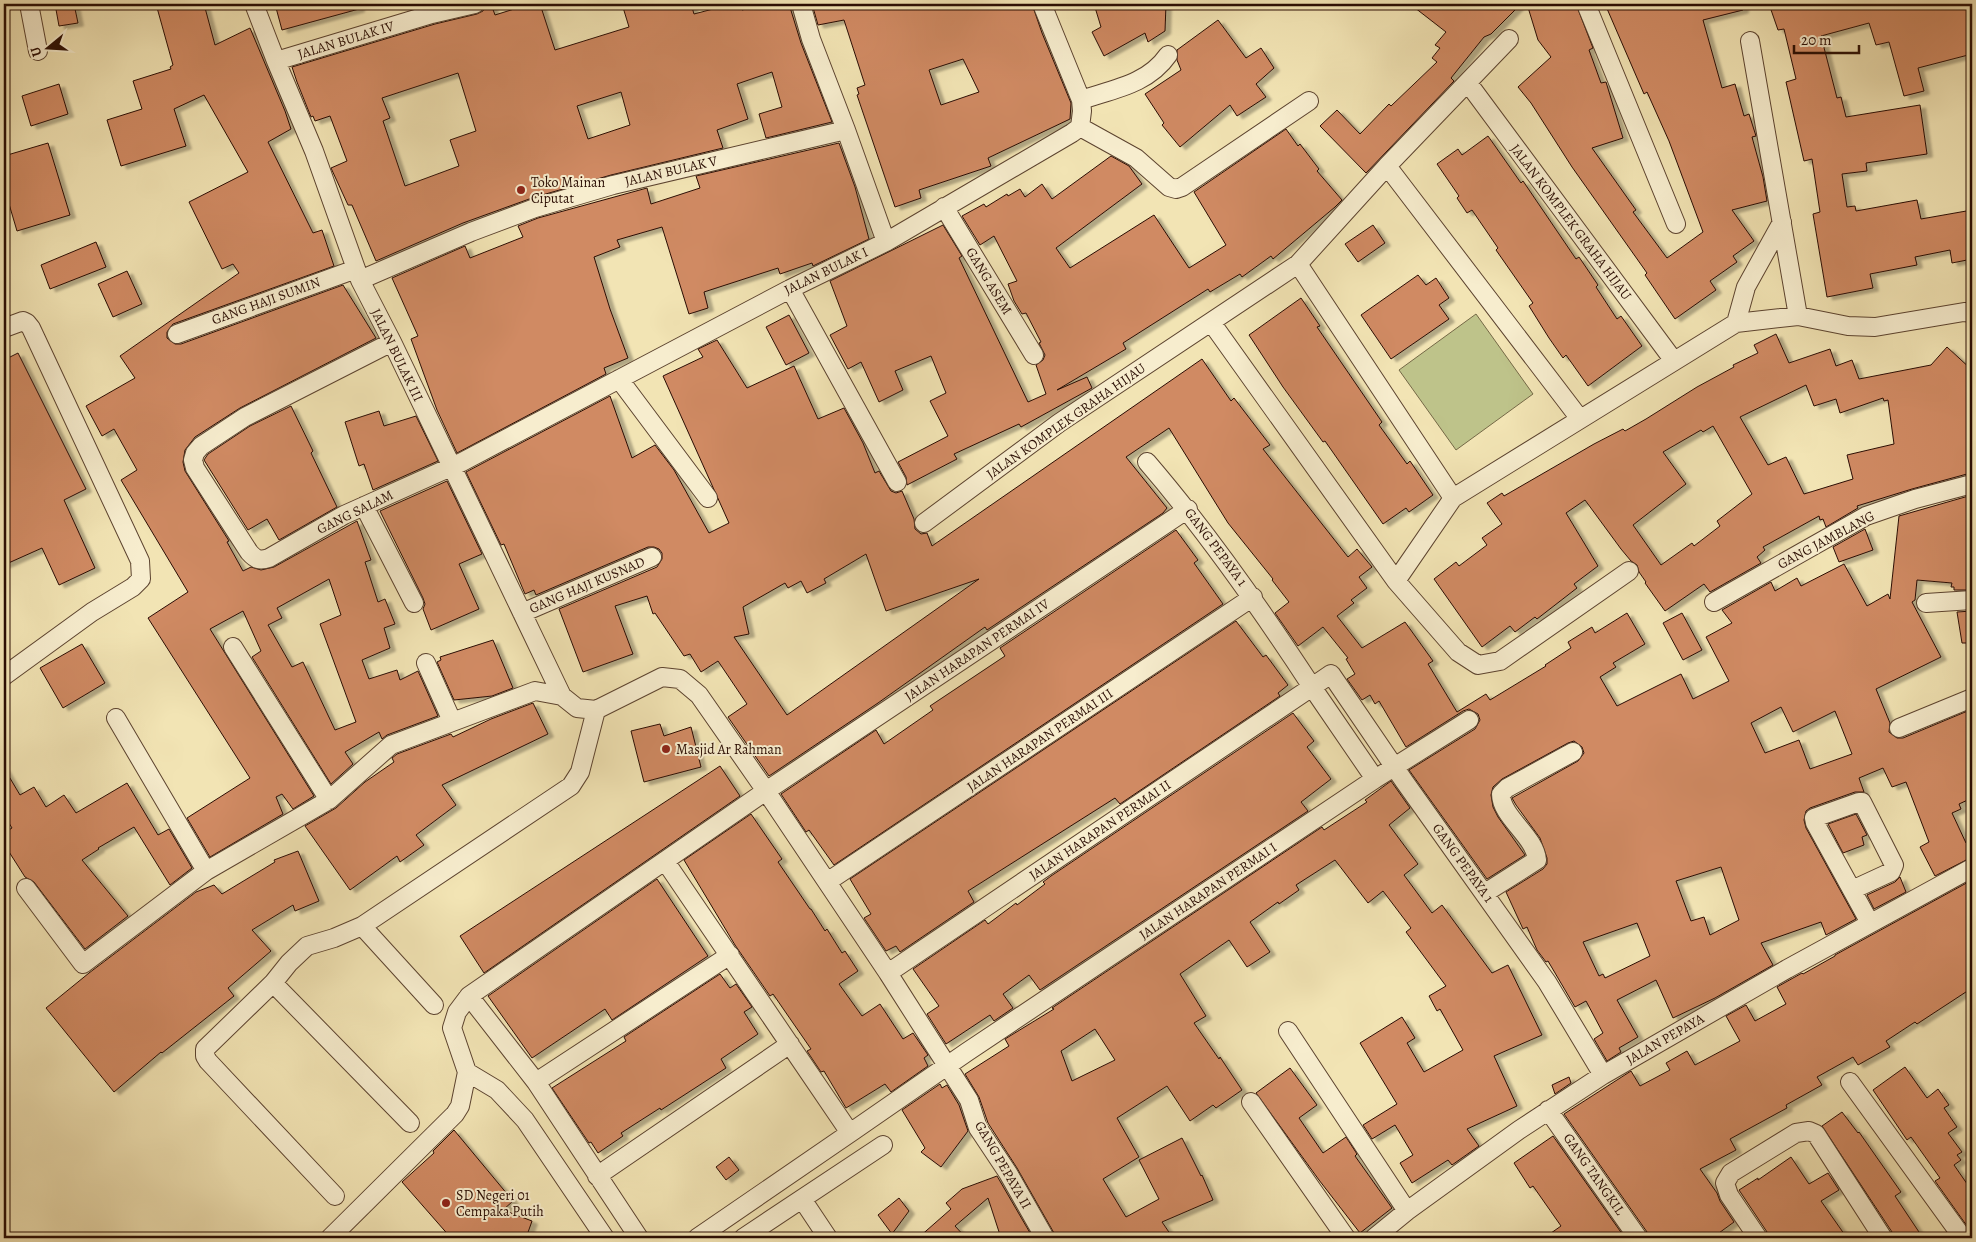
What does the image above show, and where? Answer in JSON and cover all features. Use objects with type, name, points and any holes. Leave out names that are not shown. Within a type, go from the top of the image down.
[{"type":"street","points":[[30,4],[38,51]]},
{"type":"street","name":"JALAN BULAK III","points":[[254,4],[314,152],[358,275],[562,696]]},
{"type":"street","name":"JALAN BULAK IV","points":[[276,61],[432,14],[475,4]]},
{"type":"street","points":[[801,4],[811,39],[886,242]]},
{"type":"street","points":[[1042,4],[1081,100],[1080,127],[1136,158],[1168,187],[1176,189],[1182,187],[1309,101]]},
{"type":"street","points":[[1586,4],[1676,224]]},
{"type":"street","name":"JALAN KOMPLEK GRAHA HIJAU","points":[[924,522],[1059,423],[1298,264],[1387,166],[1509,39]]},
{"type":"street","points":[[1750,41],[1798,316]]},
{"type":"street","points":[[1081,100],[1150,75],[1168,55]]},
{"type":"street","name":"JALAN KOMPLEK GRAHA HIJAU","points":[[1468,83],[1674,361]]},
{"type":"street","name":"JALAN BULAK I","points":[[451,467],[790,289],[886,242],[1080,127]]},
{"type":"street","name":"JALAN BULAK V","points":[[358,275],[535,208],[613,184],[846,130]]},
{"type":"street","points":[[1387,166],[1580,419]]},
{"type":"street","name":"GANG ASEM","points":[[944,207],[1034,355]]},
{"type":"street","points":[[1736,323],[1746,287],[1782,222]]},
{"type":"street","points":[[1298,264],[1453,498]]},
{"type":"street","name":"GANG HAJI SUMIN","points":[[177,334],[358,275]]},
{"type":"street","points":[[790,289],[898,482]]},
{"type":"street","points":[[1396,581],[1453,498],[1736,323],[1798,316],[1848,326],[1875,327],[1970,310]]},
{"type":"street","points":[[4,328],[23,321],[31,328],[140,561],[142,570],[141,579],[133,587],[6,669]]},
{"type":"street","points":[[1211,322],[1396,581],[1458,652],[1478,665],[1500,661],[1629,572]]},
{"type":"street","name":"GANG SALAM","points":[[392,342],[245,417],[201,446],[195,453],[193,460],[195,468],[249,552],[256,559],[261,560],[344,514],[451,467]]},
{"type":"street","points":[[619,379],[708,498]]},
{"type":"street","name":"GANG PEPAYA 1","points":[[1148,462],[1188,509],[1253,597],[1375,780]]},
{"type":"street","name":"GANG JAMBLANG","points":[[1714,602],[1866,516],[1915,499],[1972,484]]},
{"type":"street","points":[[364,506],[414,603]]},
{"type":"street","name":"JALAN HARAPAN PERMAI IV","points":[[469,996],[766,791],[1188,509]]},
{"type":"street","name":"GANG HAJI KUSNAD","points":[[522,613],[652,557]]},
{"type":"street","name":"JALAN HARAPAN PERMAI III","points":[[827,882],[1253,597]]},
{"type":"street","points":[[1926,603],[1972,600]]},
{"type":"street","points":[[233,647],[329,800]]},
{"type":"street","points":[[426,663],[452,721]]},
{"type":"street","name":"GANG PEPAYA 1","points":[[1312,687],[1331,674],[1547,982],[1603,1075]]},
{"type":"street","name":"GANG PEPAYA II","points":[[596,710],[662,677],[680,679],[699,696],[766,791],[948,1065],[970,1100],[978,1128],[1008,1173],[1045,1238]]},
{"type":"street","name":"JALAN HARAPAN PERMAI II","points":[[888,973],[1312,687]]},
{"type":"street","points":[[26,888],[83,964],[206,871],[329,800],[391,744],[535,691],[562,696],[577,708],[596,710],[580,772],[570,786],[362,926],[334,938],[307,946],[289,963],[273,983],[206,1049],[205,1056],[335,1196]]},
{"type":"street","points":[[1899,728],[1972,698]]},
{"type":"street","points":[[116,718],[206,871]]},
{"type":"street","name":"JALAN HARAPAN PERMAI I","points":[[697,1238],[948,1065],[1375,780],[1469,720]]},
{"type":"street","points":[[1485,893],[1536,860],[1533,848],[1503,804],[1501,794],[1507,788],[1573,752]]},
{"type":"street","points":[[1852,890],[1891,872],[1894,866],[1862,802],[1814,818],[1814,822],[1870,923]]},
{"type":"street","points":[[665,861],[850,1134]]},
{"type":"street","name":"JALAN PEPAYA","points":[[1374,1238],[1407,1211],[1548,1110],[1603,1075],[1870,923],[1972,868]]},
{"type":"street","points":[[362,926],[434,1005]]},
{"type":"street","points":[[536,1082],[730,956]]},
{"type":"street","points":[[273,983],[410,1123]]},
{"type":"street","points":[[330,1238],[455,1114],[460,1106],[467,1072],[452,1028],[457,1012],[469,996],[536,1082],[639,1238]]},
{"type":"street","points":[[1288,1031],[1407,1211]]},
{"type":"street","points":[[597,1176],[790,1044]]},
{"type":"street","points":[[467,1072],[497,1090],[525,1120],[605,1238]]},
{"type":"street","points":[[1850,1082],[1963,1238]]},
{"type":"street","points":[[1250,1102],[1346,1238]]},
{"type":"street","name":"GANG TANGKIL","points":[[1548,1110],[1638,1238]]},
{"type":"street","points":[[1758,1238],[1729,1195],[1725,1183],[1731,1172],[1802,1131],[1816,1134],[1882,1238]]},
{"type":"street","points":[[743,1238],[883,1145]]},
{"type":"street","points":[[802,1199],[828,1238]]},
{"type":"green space","points":[[1476,314],[1533,394],[1456,450],[1399,370]]},
{"type":"building","points":[[55,4],[74,4],[78,23],[59,26]]},
{"type":"building","points":[[156,4],[204,4],[215,45],[250,28],[291,129],[268,142],[313,233],[322,230],[334,266],[173,324],[167,332],[167,338],[175,344],[181,344],[343,285],[376,338],[240,408],[195,437],[185,450],[183,462],[185,471],[229,541],[227,542],[243,571],[251,567],[261,570],[274,567],[357,521],[371,560],[365,562],[378,602],[385,599],[395,624],[384,628],[390,648],[362,660],[369,679],[397,670],[400,680],[418,671],[438,716],[387,735],[382,739],[379,732],[345,752],[353,764],[331,784],[252,657],[261,651],[243,611],[210,629],[314,796],[293,809],[282,794],[276,797],[283,814],[210,857],[187,818],[250,778],[148,618],[188,592],[121,480],[137,470],[114,429],[102,436],[86,406],[135,378],[120,356],[239,273],[233,264],[222,269],[189,202],[248,172],[204,95],[174,109],[186,146],[121,166],[107,120],[142,109],[133,81],[171,69],[170,67],[173,65]],"holes":[[[329,579],[341,615],[320,624],[356,722],[335,730],[303,662],[292,667],[268,625],[282,618],[277,608]]]},
{"type":"building","points":[[275,4],[359,4],[359,9],[282,30]]},
{"type":"building","points":[[485,4],[491,4],[495,15],[530,4],[540,4],[555,50],[629,27],[622,4],[691,4],[694,14],[732,4],[740,4],[742,10],[765,4],[789,4],[801,43],[832,122],[766,138],[759,114],[782,107],[772,72],[737,84],[748,119],[717,130],[723,148],[611,175],[532,198],[463,223],[376,261],[352,205],[348,205],[331,168],[347,161],[330,116],[315,121],[313,116],[311,117],[292,67],[483,11]],"holes":[[[458,73],[476,131],[450,140],[459,166],[405,186],[383,121],[390,118],[382,98]],[[621,92],[630,125],[588,139],[577,106]]]},
{"type":"building","points":[[812,4],[1032,4],[1071,103],[1070,119],[988,158],[991,166],[919,190],[921,198],[895,207],[857,95],[859,94],[857,88],[865,85],[844,20],[818,25]],"holes":[[[963,59],[979,92],[941,105],[929,70]]]},
{"type":"building","points":[[1094,4],[1166,4],[1165,31],[1148,42],[1145,33],[1104,56],[1092,32],[1101,27]]},
{"type":"building","points":[[1410,4],[1521,4],[1491,34],[1484,37],[1451,78],[1454,81],[1366,173],[1320,126],[1337,110],[1360,134],[1389,104],[1391,106],[1437,62],[1432,58],[1440,48],[1435,45],[1446,32]]},
{"type":"building","points":[[1527,4],[1576,4],[1593,48],[1589,50],[1601,83],[1606,82],[1623,138],[1592,148],[1636,210],[1633,212],[1667,258],[1703,232],[1669,141],[1647,92],[1644,94],[1605,4],[1743,4],[1743,10],[1703,20],[1722,88],[1735,84],[1744,116],[1749,114],[1756,136],[1752,137],[1763,177],[1767,201],[1732,210],[1754,241],[1733,256],[1737,262],[1710,281],[1716,290],[1675,319],[1645,275],[1647,273],[1572,167],[1531,103],[1518,87],[1551,57],[1538,40]]},
{"type":"building","points":[[1769,4],[1972,4],[1972,54],[1918,68],[1924,91],[1904,96],[1889,42],[1876,45],[1869,23],[1821,36],[1837,98],[1841,97],[1846,117],[1920,105],[1927,154],[1866,163],[1867,171],[1842,174],[1847,207],[1855,206],[1856,211],[1917,200],[1921,219],[1972,210],[1972,259],[1952,263],[1950,250],[1915,257],[1917,265],[1870,274],[1873,288],[1827,297],[1813,214],[1820,212],[1812,159],[1804,161],[1786,82],[1796,79],[1784,29],[1778,30]]},
{"type":"building","points":[[1218,20],[1246,58],[1261,48],[1274,68],[1256,84],[1266,97],[1237,116],[1230,105],[1180,147],[1162,125],[1164,123],[1145,94],[1181,70],[1177,60],[1177,50]]},
{"type":"building","points":[[59,84],[68,114],[31,126],[22,96]]},
{"type":"building","points":[[1286,129],[1298,146],[1300,144],[1319,169],[1317,171],[1342,200],[1335,207],[1273,259],[1271,256],[1242,277],[1240,274],[1210,292],[1208,289],[1123,343],[1126,349],[1057,390],[1087,377],[1092,388],[1021,427],[1019,424],[954,454],[957,459],[907,485],[906,477],[898,462],[948,436],[930,401],[946,393],[931,356],[895,371],[903,390],[879,402],[861,362],[848,369],[830,335],[847,326],[830,281],[943,225],[962,256],[959,258],[1028,402],[1046,394],[1036,365],[1043,360],[1045,355],[1039,343],[1041,342],[1026,313],[1022,314],[1014,301],[1008,284],[1017,281],[994,236],[980,245],[962,216],[984,204],[986,207],[1007,194],[1008,196],[1020,189],[1025,197],[1042,184],[1052,199],[1111,156],[1129,166],[1142,184],[1056,248],[1070,268],[1154,215],[1189,268],[1226,245],[1194,192]]},
{"type":"building","points":[[1488,136],[1521,183],[1523,181],[1576,259],[1579,257],[1598,285],[1596,287],[1617,319],[1621,316],[1642,346],[1588,386],[1566,355],[1563,358],[1549,338],[1529,306],[1533,303],[1496,250],[1498,248],[1472,210],[1467,213],[1457,198],[1459,196],[1437,164],[1458,149],[1462,155]]},
{"type":"building","points":[[48,143],[70,215],[17,231],[4,187],[4,156]]},
{"type":"building","points":[[839,143],[855,187],[869,239],[813,266],[812,263],[780,274],[778,268],[704,292],[708,308],[689,314],[662,227],[617,240],[620,247],[594,257],[628,358],[604,368],[606,374],[457,453],[437,410],[411,339],[418,336],[392,278],[465,246],[470,258],[523,237],[518,226],[538,218],[647,188],[651,204],[700,188],[696,176]]},
{"type":"building","points":[[1373,225],[1385,243],[1358,262],[1345,244]]},
{"type":"building","points":[[96,242],[106,267],[50,289],[41,265]]},
{"type":"building","points":[[127,271],[142,304],[113,317],[98,284]]},
{"type":"building","points":[[1418,275],[1426,285],[1436,278],[1449,298],[1439,305],[1449,319],[1391,359],[1361,315]]},
{"type":"building","points":[[1301,298],[1320,326],[1317,327],[1382,422],[1379,425],[1407,464],[1410,461],[1433,495],[1409,512],[1406,508],[1383,524],[1325,441],[1323,442],[1283,387],[1249,335]]},
{"type":"building","points":[[789,315],[809,353],[786,365],[766,327]]},
{"type":"building","points":[[1776,334],[1789,363],[1830,349],[1836,366],[1852,360],[1859,379],[1931,365],[1947,347],[1972,370],[1972,428],[1969,428],[1967,474],[1857,506],[1858,508],[1826,527],[1823,519],[1820,520],[1819,516],[1763,547],[1765,550],[1757,557],[1761,563],[1710,592],[1704,584],[1665,611],[1645,583],[1637,565],[1621,549],[1585,500],[1566,513],[1598,566],[1574,584],[1577,588],[1537,619],[1535,617],[1515,632],[1510,626],[1482,647],[1434,579],[1456,562],[1459,566],[1487,545],[1482,538],[1502,524],[1487,503],[1502,493],[1504,496],[1594,444],[1623,429],[1625,431],[1734,367],[1733,365],[1758,353],[1754,345]],"holes":[[[1806,385],[1814,406],[1836,399],[1840,413],[1883,398],[1884,401],[1888,400],[1894,444],[1847,455],[1853,479],[1804,494],[1786,457],[1768,465],[1740,417]],[[1713,426],[1752,494],[1717,521],[1720,526],[1694,546],[1692,543],[1661,565],[1633,525],[1686,484],[1663,452],[1701,430],[1703,432]]]},
{"type":"building","points":[[717,340],[747,388],[794,366],[818,419],[844,408],[863,443],[875,473],[879,471],[891,491],[896,493],[902,491],[914,519],[915,529],[921,534],[927,533],[932,546],[1202,359],[1231,401],[1234,398],[1270,445],[1263,449],[1348,557],[1357,549],[1372,567],[1359,577],[1367,588],[1351,600],[1354,603],[1337,616],[1362,648],[1405,622],[1433,661],[1428,664],[1457,712],[1486,694],[1490,700],[1546,666],[1571,648],[1568,642],[1592,627],[1595,633],[1627,613],[1645,644],[1613,663],[1616,667],[1600,677],[1617,706],[1681,674],[1693,699],[1729,681],[1706,637],[1732,623],[1722,610],[1771,582],[1775,591],[1797,578],[1801,586],[1844,564],[1867,606],[1888,594],[1890,599],[1899,516],[1972,495],[1972,590],[1954,590],[1954,587],[1951,587],[1952,583],[1917,580],[1915,600],[1912,602],[1941,657],[1876,689],[1890,723],[1889,732],[1897,738],[1903,738],[1970,710],[1972,715],[1972,798],[1959,804],[1961,809],[1952,813],[1966,843],[1972,840],[1972,857],[1935,876],[1920,847],[1929,842],[1906,782],[1892,787],[1883,768],[1859,778],[1864,792],[1855,792],[1810,808],[1806,811],[1804,820],[1806,828],[1856,919],[1826,935],[1821,922],[1761,943],[1773,965],[1715,998],[1673,1018],[1656,980],[1617,1000],[1638,1037],[1619,1048],[1621,1052],[1607,1061],[1594,1039],[1603,1033],[1586,1001],[1575,1007],[1548,961],[1546,962],[1537,950],[1527,927],[1523,929],[1506,892],[1543,869],[1547,864],[1547,858],[1540,838],[1512,798],[1578,761],[1584,753],[1582,747],[1574,741],[1568,743],[1502,779],[1493,787],[1491,795],[1493,807],[1525,855],[1487,879],[1409,770],[1475,729],[1480,720],[1478,714],[1469,709],[1463,711],[1406,747],[1379,701],[1375,704],[1370,695],[1362,700],[1347,679],[1355,674],[1346,659],[1348,658],[1323,627],[1298,646],[1275,613],[1289,602],[1228,523],[1169,428],[1126,457],[1167,508],[1163,513],[987,630],[985,627],[878,703],[769,776],[728,717],[747,704],[718,661],[701,672],[690,654],[684,656],[655,613],[653,614],[647,596],[615,606],[633,654],[583,672],[559,609],[657,567],[662,559],[662,553],[659,549],[648,547],[536,595],[534,590],[525,594],[504,544],[501,545],[466,472],[610,396],[632,458],[655,445],[674,470],[709,533],[729,523],[663,376],[703,357],[698,349]],"holes":[[[866,554],[886,611],[979,579],[787,715],[734,637],[749,634],[743,607],[785,583],[788,588],[801,581],[807,593],[826,583],[824,579]],[[1781,707],[1793,732],[1835,711],[1852,754],[1810,769],[1799,740],[1765,753],[1751,723]],[[1721,867],[1739,920],[1710,935],[1704,917],[1691,921],[1676,881]],[[1637,923],[1650,956],[1605,978],[1603,974],[1599,976],[1583,942]]]},
{"type":"building","points":[[18,353],[86,489],[64,500],[95,568],[59,585],[42,548],[4,565],[4,360]]},
{"type":"building","points":[[291,406],[337,507],[279,540],[267,519],[248,530],[204,460],[208,454],[250,426]]},
{"type":"building","points":[[379,411],[384,426],[416,416],[438,461],[373,490],[364,464],[359,466],[345,422]]},
{"type":"building","points":[[447,481],[482,554],[459,564],[479,609],[431,630],[423,609],[425,604],[423,598],[380,511]]},
{"type":"building","points":[[1865,529],[1873,550],[1839,562],[1833,547]]},
{"type":"building","points":[[1176,530],[1198,560],[1194,563],[1223,604],[834,865],[809,830],[806,832],[781,794],[876,730],[884,744],[933,710],[930,706],[1005,656],[1000,648]]},
{"type":"building","points":[[1972,611],[1972,643],[1962,643],[1957,612]]},
{"type":"building","points":[[1682,613],[1702,650],[1683,660],[1663,623]]},
{"type":"building","points":[[1236,621],[1263,657],[1266,655],[1288,685],[1278,693],[1280,696],[1120,804],[1115,798],[968,891],[974,902],[900,952],[896,946],[886,951],[864,918],[871,914],[850,879]]},
{"type":"building","points":[[493,640],[513,688],[492,696],[454,700],[437,662],[441,660],[440,657]]},
{"type":"building","points":[[82,644],[105,683],[63,708],[40,668]]},
{"type":"building","points":[[533,703],[548,734],[442,785],[456,805],[416,835],[424,845],[400,862],[397,856],[350,890],[305,826],[336,808],[365,782],[394,762],[392,758],[397,754],[451,734],[453,737],[491,719]]},
{"type":"building","points":[[1293,713],[1314,741],[1307,747],[1331,779],[1301,802],[1308,811],[1040,990],[1029,975],[1003,994],[1013,1008],[994,1021],[990,1015],[946,1044],[927,1014],[939,1006],[913,969],[985,920],[988,924],[1016,903],[1017,905],[1045,884],[1043,882],[1051,876]]},
{"type":"building","name":"Masjid Ar Rahman","points":[[660,724],[664,736],[691,727],[701,767],[644,782],[631,731]]},
{"type":"building","points":[[720,766],[740,796],[484,973],[460,936]]},
{"type":"building","points":[[4,768],[20,795],[34,787],[46,807],[64,795],[76,813],[127,783],[158,835],[169,829],[192,868],[170,885],[134,827],[98,848],[82,860],[128,916],[85,949],[34,882],[25,877],[4,844],[4,833],[12,828],[4,815]]},
{"type":"building","points":[[1391,781],[1410,808],[1389,825],[1418,864],[1404,875],[1432,913],[1442,905],[1492,973],[1508,965],[1542,1035],[1494,1056],[1517,1106],[1467,1129],[1479,1146],[1452,1165],[1448,1160],[1412,1183],[1400,1163],[1413,1155],[1395,1125],[1372,1139],[1363,1125],[1397,1104],[1360,1043],[1402,1017],[1415,1038],[1407,1043],[1424,1072],[1463,1050],[1440,1009],[1437,1011],[1429,996],[1446,986],[1406,932],[1411,928],[1383,891],[1368,903],[1335,860],[1296,885],[1299,890],[1250,922],[1270,952],[1247,967],[1229,940],[1180,974],[1206,1016],[1194,1023],[1242,1090],[1216,1108],[1213,1105],[1190,1121],[1167,1086],[1117,1118],[1139,1157],[1103,1179],[1126,1217],[1159,1199],[1139,1160],[1182,1138],[1213,1200],[1162,1222],[1173,1238],[1056,1238],[1017,1168],[988,1123],[979,1097],[965,1074],[1009,1046],[1005,1039],[1054,1009],[1052,1008],[1322,827],[1324,830],[1367,802],[1365,800]],"holes":[[[1095,1029],[1115,1060],[1072,1081],[1061,1051]]]},
{"type":"building","points":[[751,814],[782,859],[778,862],[810,909],[825,931],[827,929],[842,953],[845,951],[858,971],[839,984],[862,1016],[880,1004],[903,1039],[913,1033],[928,1055],[924,1058],[928,1066],[891,1092],[885,1084],[846,1108],[824,1071],[821,1072],[807,1051],[811,1049],[773,994],[770,996],[735,945],[684,860]]},
{"type":"building","points":[[1856,814],[1867,835],[1862,837],[1864,845],[1843,853],[1828,824]]},
{"type":"building","points":[[298,851],[319,901],[295,911],[293,905],[252,930],[271,951],[228,988],[234,996],[161,1052],[114,1092],[46,1008],[196,892],[214,885],[222,894],[275,862],[274,860]]},
{"type":"building","points":[[1900,877],[1906,892],[1874,909],[1867,895],[1895,882]]},
{"type":"building","points":[[657,879],[708,956],[612,1020],[605,1009],[532,1058],[488,996]]},
{"type":"building","points":[[1972,880],[1972,988],[1917,1024],[1915,1022],[1886,1041],[1890,1047],[1858,1065],[1853,1057],[1817,1077],[1822,1085],[1786,1105],[1787,1108],[1730,1139],[1736,1150],[1700,1169],[1734,1222],[1712,1238],[1648,1238],[1647,1232],[1564,1114],[1631,1071],[1640,1086],[1670,1070],[1666,1063],[1687,1051],[1695,1065],[1740,1041],[1726,1016],[1746,1005],[1755,1021],[1786,1004],[1777,987]]},
{"type":"building","points":[[720,974],[730,988],[736,984],[752,1007],[744,1012],[758,1034],[721,1059],[726,1068],[621,1133],[623,1136],[598,1153],[591,1142],[589,1143],[552,1088],[626,1041],[624,1037]]},
{"type":"building","points":[[1905,1067],[1927,1098],[1938,1089],[1949,1105],[1944,1108],[1957,1127],[1948,1133],[1962,1152],[1957,1155],[1961,1160],[1954,1165],[1972,1191],[1972,1233],[1935,1181],[1940,1178],[1911,1137],[1907,1140],[1873,1090]]},
{"type":"building","points":[[1290,1068],[1317,1105],[1299,1118],[1323,1153],[1346,1137],[1357,1154],[1355,1156],[1392,1208],[1360,1233],[1256,1093]]},
{"type":"building","points":[[1569,1077],[1571,1083],[1555,1094],[1552,1085]]},
{"type":"building","points":[[940,1084],[942,1088],[947,1085],[959,1105],[968,1131],[941,1167],[921,1152],[925,1148],[902,1110]]},
{"type":"building","points":[[1842,1112],[1859,1132],[1901,1192],[1895,1196],[1923,1238],[1894,1238],[1892,1232],[1822,1126]]},
{"type":"building","points":[[454,1130],[513,1201],[503,1210],[532,1221],[526,1238],[451,1238],[402,1182],[434,1153],[433,1151]]},
{"type":"building","points":[[1553,1136],[1625,1238],[1544,1238],[1561,1226],[1533,1186],[1530,1188],[1514,1163]]},
{"type":"building","points":[[729,1157],[739,1170],[726,1180],[716,1167]]},
{"type":"building","points":[[1791,1157],[1809,1184],[1828,1173],[1839,1190],[1821,1201],[1847,1238],[1768,1238],[1767,1232],[1739,1190],[1758,1178],[1758,1180]]},
{"type":"building","points":[[997,1176],[1033,1238],[1001,1238],[988,1198],[955,1226],[966,1238],[918,1238],[951,1209],[946,1203],[962,1189]]},
{"type":"building","points":[[899,1198],[909,1211],[892,1234],[878,1215]]},
{"type":"place","name":"Toko Mainan Ciputat","points":[[521,190]]},
{"type":"place","name":"Masjid Ar Rahman","points":[[666,749]]},
{"type":"place","name":"SD Negeri 01 Cempaka Putih","points":[[446,1203]]}]
